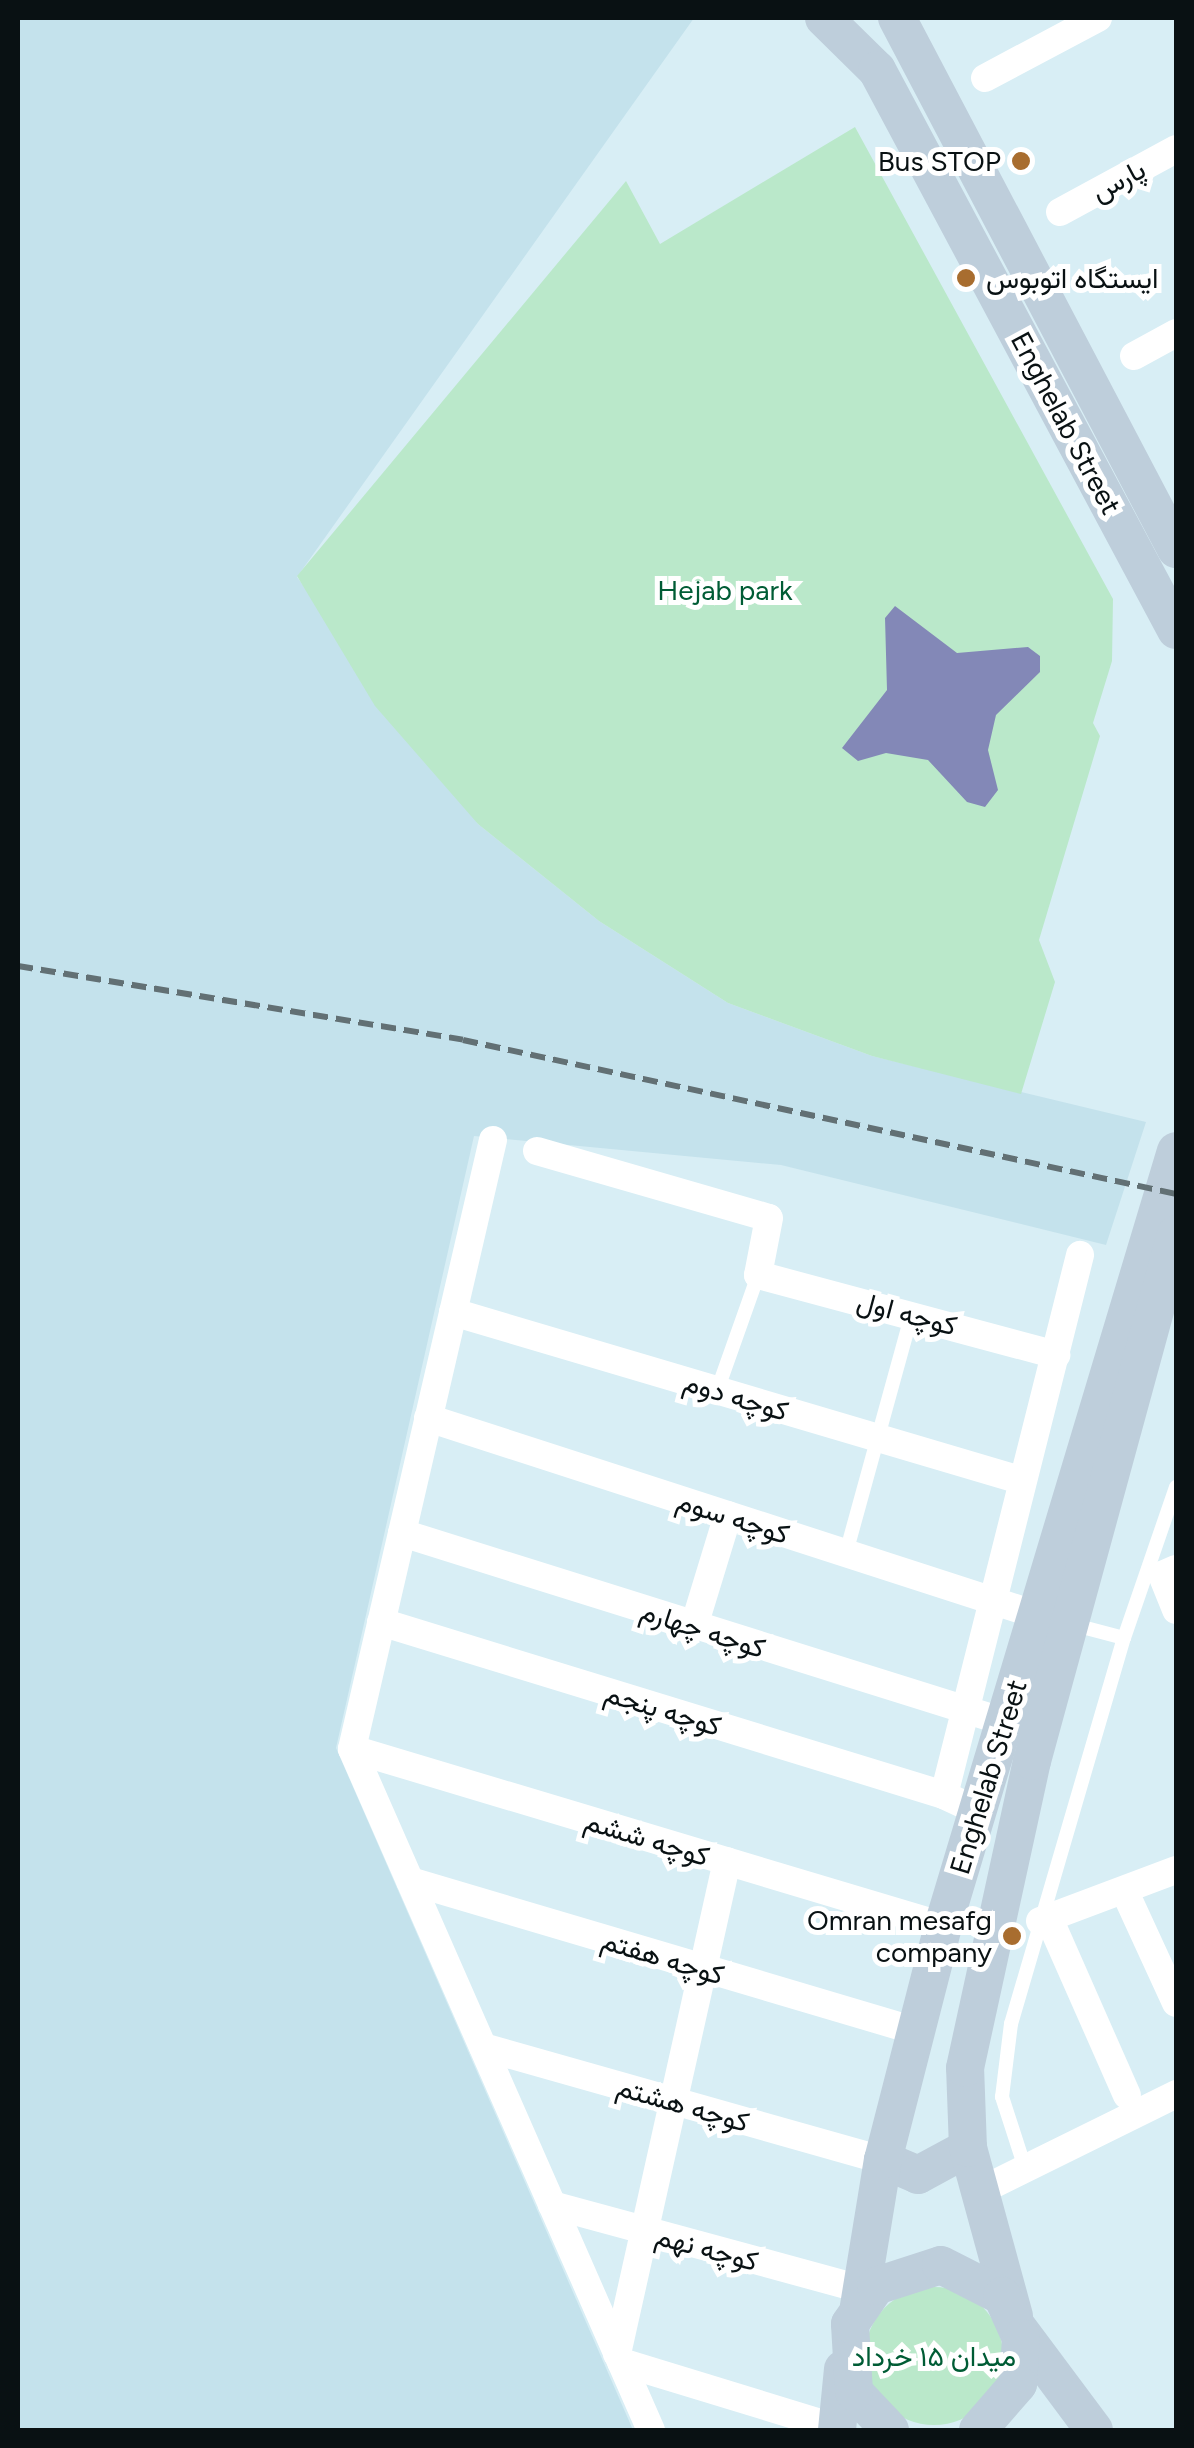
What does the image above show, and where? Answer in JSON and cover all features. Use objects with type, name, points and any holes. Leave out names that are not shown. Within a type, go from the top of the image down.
[{"type":"main road","name":"Enghelab Street","points":[[824,18],[877,70],[1176,630]]},
{"type":"main road","name":"Enghelab Street","points":[[897,18],[1172,529]]},
{"type":"main road","points":[[1123,1375],[1176,1151]]},
{"type":"main road","points":[[1123,1375],[1176,1234]]},
{"type":"main road","name":"Enghelab Street","points":[[1094,2430],[1016,2322],[968,2148],[968,2050],[1052,1619],[1123,1375]]},
{"type":"main road","name":"Enghelab Street","points":[[837,2429],[845,2347],[861,2297],[882,2160],[943,1926],[961,1803],[1005,1722],[1052,1619]]},
{"type":"main road","points":[[882,2160],[918,2175],[968,2148]]},
{"type":"main road","points":[[861,2297],[895,2274],[941,2265],[984,2281],[1016,2322],[1018,2384],[985,2430]]},
{"type":"main road","points":[[845,2347],[854,2392],[890,2430]]},
{"type":"street","points":[[985,78],[1098,18]]},
{"type":"street","name":"پارس","points":[[1060,212],[1176,148]]},
{"type":"street","points":[[1134,356],[1176,333]]},
{"type":"street","points":[[493,1140],[352,1749],[651,2430]]},
{"type":"street","points":[[538,1151],[769,1218],[758,1275]]},
{"type":"street","points":[[961,1803],[964,1712],[1080,1256]]},
{"type":"street","name":"کوچه اول","points":[[758,1275],[1056,1355]]},
{"type":"street","name":"کوچه دوم","points":[[453,1312],[1020,1480]]},
{"type":"street","name":"کوچه سوم","points":[[428,1418],[1052,1619]]},
{"type":"street","points":[[694,1626],[728,1515]]},
{"type":"street","name":"کوچه چهارم","points":[[402,1533],[1005,1722]]},
{"type":"street","points":[[1176,1569],[1162,1575],[1176,1610]]},
{"type":"street","name":"کوچه پنجم","points":[[381,1622],[961,1803]]},
{"type":"street","name":"کوچه ششم","points":[[352,1749],[943,1926]]},
{"type":"street","points":[[619,2358],[727,1862]]},
{"type":"street","points":[[1127,2095],[1046,1922],[1176,1870]]},
{"type":"street","name":"کوچه هفتم","points":[[410,1881],[916,2031]]},
{"type":"street","points":[[1125,1892],[1176,2003]]},
{"type":"street","name":"کوچه هشتم","points":[[483,2047],[882,2160]]},
{"type":"street","points":[[980,2191],[1175,2098]]},
{"type":"street","name":"کوچه نهم","points":[[552,2205],[861,2297]]},
{"type":"street","points":[[619,2358],[837,2429]]},
{"type":"lane","points":[[717,1390],[758,1275]]},
{"type":"lane","points":[[846,1553],[912,1314]]},
{"type":"lane","points":[[1025,2168],[1002,2097],[1124,1638],[1176,1487]]},
{"type":"lane","points":[[1052,1619],[1124,1638]]},
{"type":"shaded area","points":[[18,18],[694,18],[297,577],[478,824],[599,921],[728,1003],[872,1056],[1146,1122],[1106,1245],[781,1165],[474,1136],[336,1748],[633,2430],[18,2430]]},
{"type":"green space","name":"Hejab park","points":[[855,127],[1113,599],[1112,661],[1093,723],[1100,736],[1039,940],[1055,982],[1021,1094],[872,1056],[728,1003],[599,921],[478,824],[375,706],[297,576],[626,181],[660,244]]},
{"type":"green space","name":"میدان ۱۵ خرداد","points":[[934,2287],[960,2292],[983,2307],[998,2330],[1003,2356],[998,2382],[983,2405],[960,2420],[934,2425],[908,2420],[885,2405],[870,2382],[865,2356],[870,2330],[885,2307],[908,2292]]},
{"type":"water","points":[[895,606],[957,653],[1028,647],[1040,656],[1040,672],[996,715],[988,750],[998,790],[985,807],[967,802],[928,760],[886,753],[858,761],[842,748],[887,690],[885,618]]},
{"type":"railway","points":[[18,966],[463,1040],[1176,1194]]},
{"type":"place","name":"Bus STOP","points":[[1021,161]]},
{"type":"place","name":"ایستگاه اتوبوس","points":[[966,278]]},
{"type":"place","name":"Omran mesafg company","points":[[1012,1936]]}]
